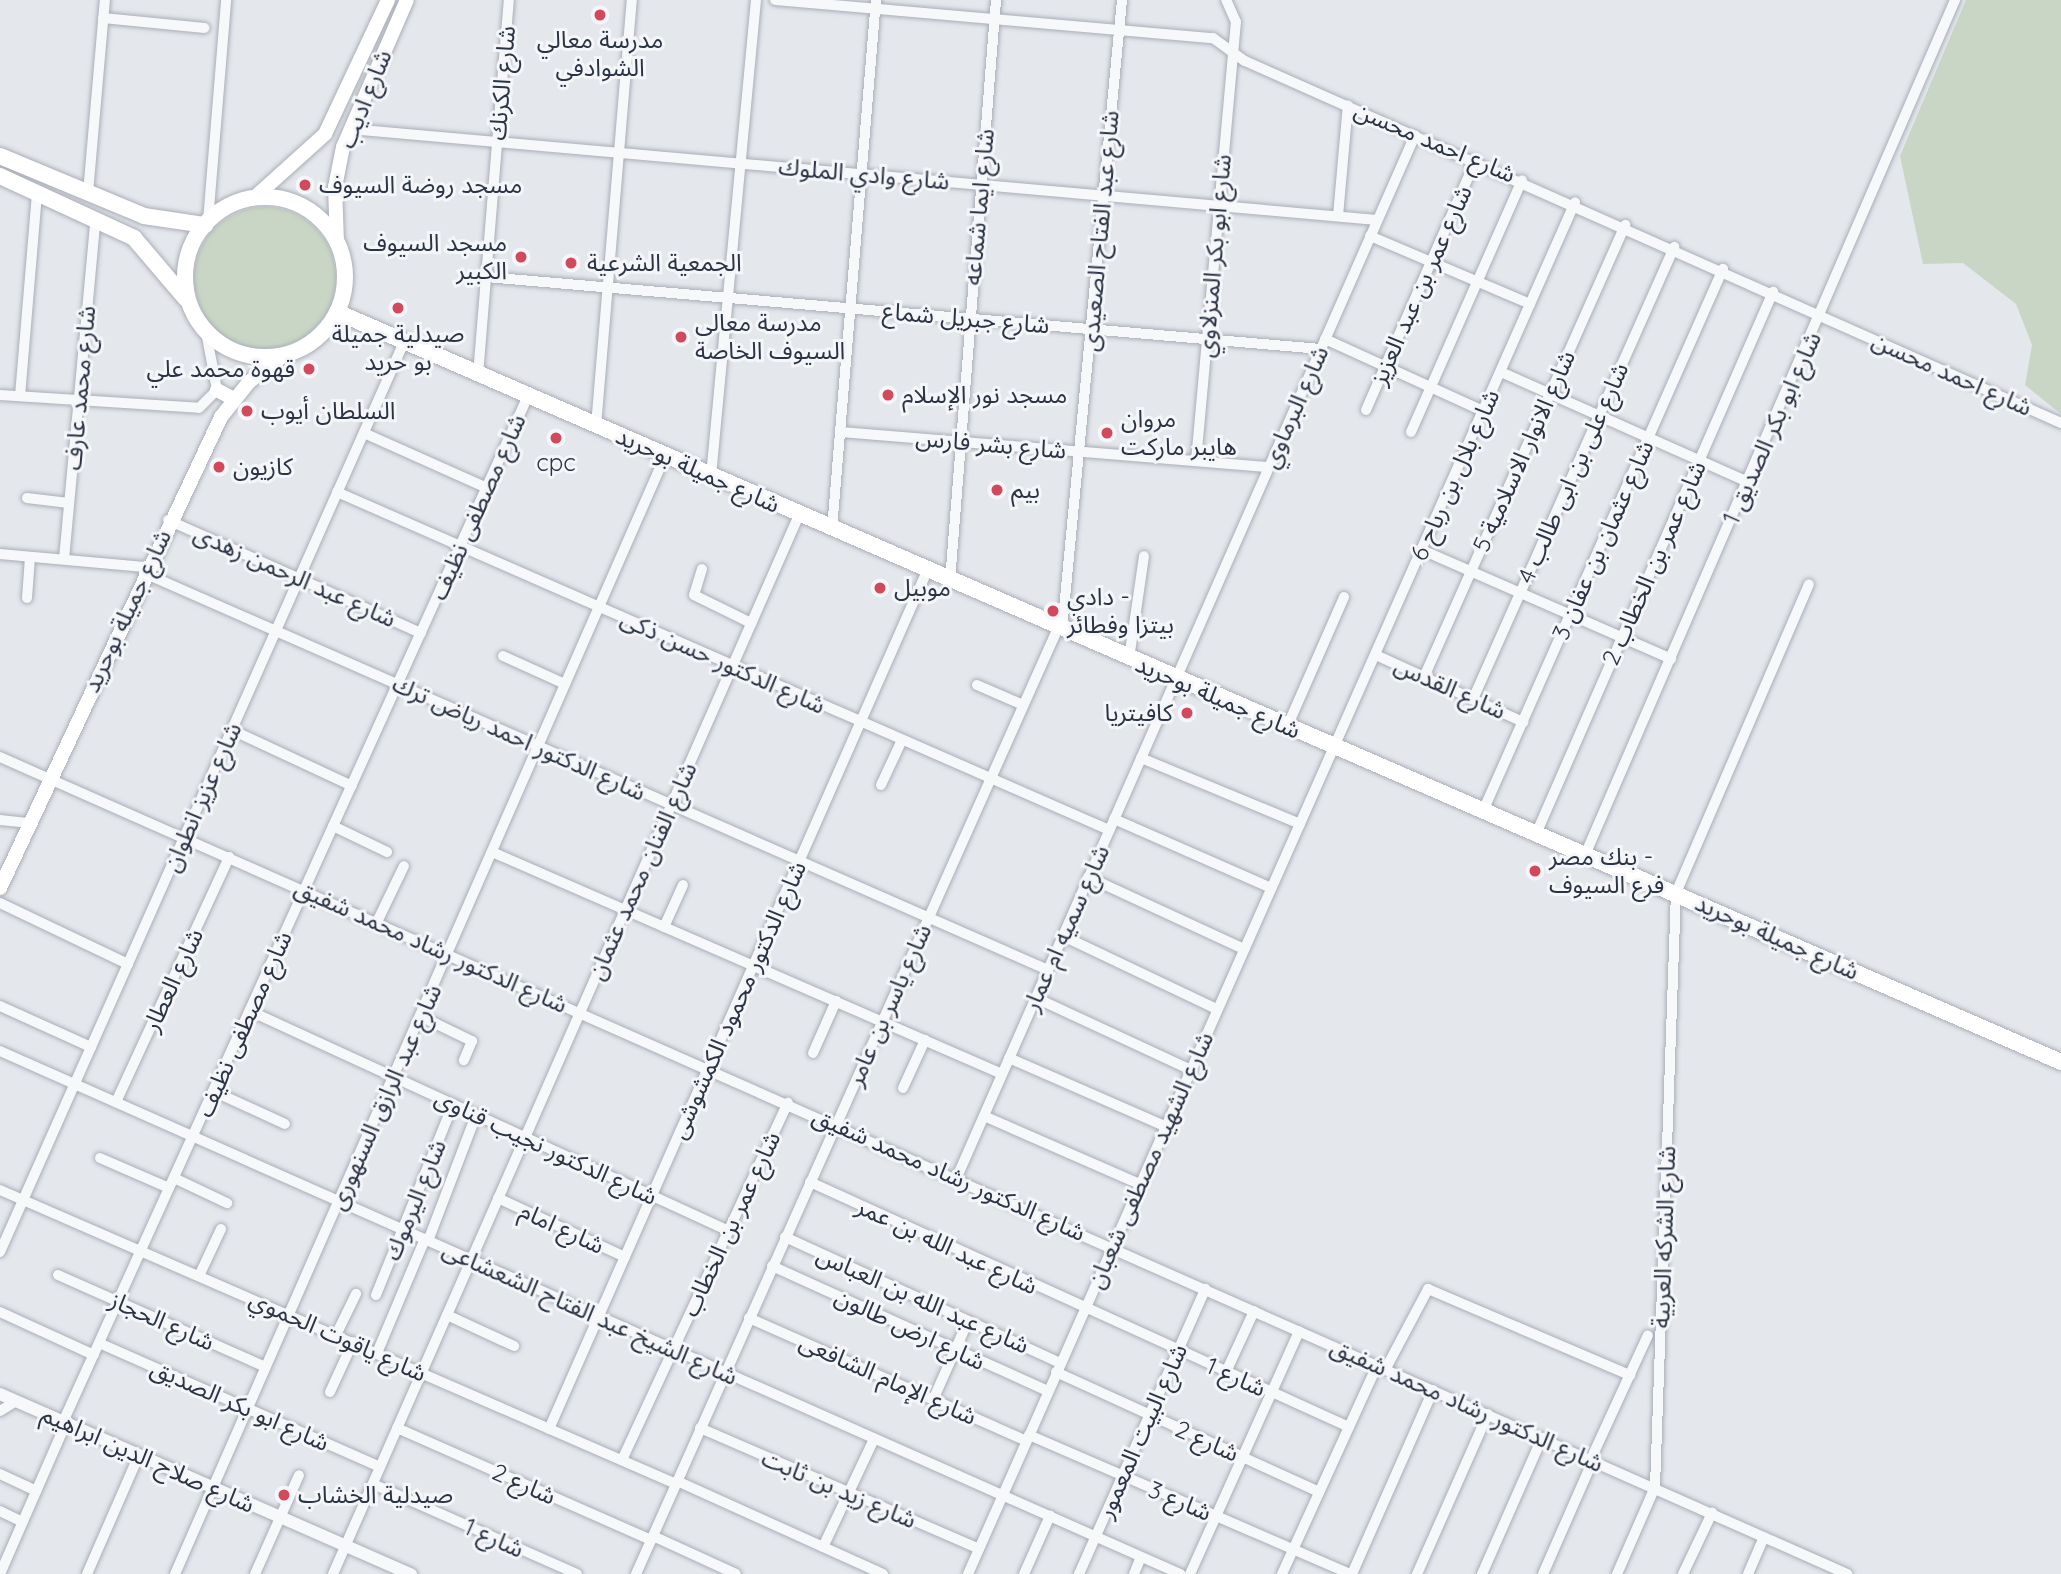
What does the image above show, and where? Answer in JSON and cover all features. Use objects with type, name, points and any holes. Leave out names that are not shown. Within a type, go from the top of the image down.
[{"type":"main road","name":"شارع اديب","points":[[254,198],[325,134],[388,0]]},
{"type":"main road","name":"شارع اديب","points":[[337,243],[335,187],[350,129],[407,0]]},
{"type":"main road","points":[[0,156],[144,216],[207,223]]},
{"type":"main road","points":[[0,176],[96,217],[146,248],[189,302],[206,332],[242,354],[284,355],[306,346],[337,312],[345,277],[337,243],[303,206],[254,198],[207,223],[187,261],[189,302]]},
{"type":"main road","name":"شارع جميلة بوحريد","points":[[337,312],[1060,629],[1676,893],[2061,1062]]},
{"type":"main road","name":"شارع جميلة بوحريد","points":[[0,888],[169,520],[234,399],[284,355]]},
{"type":"main road","points":[[217,390],[234,399]]},
{"type":"street","points":[[88,193],[105,0]]},
{"type":"street","points":[[207,223],[226,0]]},
{"type":"street","name":"شارع الكرنك","points":[[478,375],[509,0]]},
{"type":"street","points":[[596,426],[632,0]]},
{"type":"street","points":[[711,476],[756,0]]},
{"type":"street","name":"شارع احمد محسن","points":[[775,0],[876,4],[995,18],[1206,36],[1348,105],[1575,202],[2061,423]]},
{"type":"street","name":"شارع ايما شماعه","points":[[950,581],[996,0]]},
{"type":"street","name":"شارع عبد الفتاح الصعيدى","points":[[1060,629],[1122,0]]},
{"type":"street","name":"شارع ابو بكر المنزلاوي","points":[[1196,461],[1236,14],[1226,0]]},
{"type":"street","name":"شارع ابو بكر الصديق 1","points":[[1585,855],[1955,0]]},
{"type":"street","points":[[832,529],[876,4]]},
{"type":"street","points":[[103,18],[205,28]]},
{"type":"street","points":[[1338,216],[1348,105]]},
{"type":"street","name":"شارع وادي الملوك","points":[[350,129],[1377,220]]},
{"type":"street","name":"شارع البرماوي","points":[[1176,679],[1415,135]]},
{"type":"street","name":"شارع عمر بن عبد العزيز","points":[[1366,410],[1476,160]]},
{"type":"street","points":[[1411,432],[1522,180]]},
{"type":"street","points":[[20,396],[37,192]]},
{"type":"street","name":"شارع بلال بن رباح 6","points":[[1334,747],[1575,202]]},
{"type":"street","name":"شارع محمد عارف","points":[[64,559],[96,217]]},
{"type":"street","name":"شارع الانوار الاسلامية 5","points":[[1424,677],[1625,225]]},
{"type":"street","points":[[1370,236],[1530,304]]},
{"type":"street","name":"شارع على بن ابى طالب 4","points":[[1473,699],[1674,247]]},
{"type":"street","name":"شارع عثمان بن عفان 3","points":[[1483,811],[1723,269]]},
{"type":"street","name":"شارع جبريل شماع","points":[[486,277],[1206,339],[1323,344]]},
{"type":"street","name":"شارع عمر بن الخطاب 2","points":[[1536,834],[1773,292]]},
{"type":"street","points":[[0,395],[190,410],[207,404],[217,390],[206,332]]},
{"type":"street","name":"شارع عزيز انطوان","points":[[0,1252],[404,342]]},
{"type":"street","points":[[1323,344],[1385,367],[1483,411]]},
{"type":"street","points":[[1501,372],[1748,482]]},
{"type":"street","name":"شارع مصطفى نظيف","points":[[1,1574],[94,1354],[528,396]]},
{"type":"street","name":"شارع بشر فارس","points":[[840,432],[1268,467]]},
{"type":"street","points":[[364,433],[487,488]]},
{"type":"street","name":"شارع عبد الرازق السنهورى","points":[[175,1574],[664,456]]},
{"type":"street","name":"شارع الدكتور حسن ذكى","points":[[337,492],[1109,830]]},
{"type":"street","points":[[27,498],[69,503]]},
{"type":"street","name":"شارع الفنان محمد عثمان","points":[[333,1574],[799,514]]},
{"type":"street","name":"شارع عبد الرحمن زهدى","points":[[169,520],[421,633]]},
{"type":"street","points":[[1422,550],[1671,659]]},
{"type":"street","name":"شارع الدكتور احمد رياض ترك","points":[[0,554],[146,570],[276,631],[1048,970]]},
{"type":"street","points":[[1129,659],[1144,555]]},
{"type":"street","points":[[27,598],[30,557]]},
{"type":"street","points":[[702,569],[694,595],[751,623]]},
{"type":"street","name":"شارع الدكتور محمود الكمشوشى","points":[[549,1429],[927,571]]},
{"type":"street","points":[[1676,893],[1809,584]]},
{"type":"street","points":[[1287,727],[1344,597]]},
{"type":"street","name":"شارع ياسر بن عامر","points":[[636,1574],[881,1021],[1060,629]]},
{"type":"street","name":"شارع القدس","points":[[1376,655],[1523,722]]},
{"type":"street","points":[[503,656],[565,684]]},
{"type":"street","name":"شارع سميه ام عمار","points":[[957,1177],[1176,679]]},
{"type":"street","points":[[978,685],[1023,705]]},
{"type":"street","points":[[232,730],[352,786]]},
{"type":"street","points":[[881,785],[902,740]]},
{"type":"street","name":"شارع الشهيد مصطفى شعبان","points":[[968,1574],[1334,747]]},
{"type":"street","name":"شارع الدكتور رشاد محمد شفيق","points":[[0,757],[957,1177],[1847,1574]]},
{"type":"street","points":[[1141,758],[1300,824]]},
{"type":"street","points":[[1114,818],[1271,888]]},
{"type":"street","points":[[0,820],[30,823]]},
{"type":"street","points":[[333,826],[387,852]]},
{"type":"street","points":[[492,852],[1002,1074]]},
{"type":"street","name":"شارع العطار","points":[[116,1102],[229,857]]},
{"type":"street","points":[[377,922],[404,866]]},
{"type":"street","points":[[1088,877],[1244,949]]},
{"type":"street","points":[[664,927],[683,885]]},
{"type":"street","name":"شارع الشركه العربية","points":[[1617,1574],[1655,1487],[1676,893]]},
{"type":"street","points":[[0,903],[128,964]]},
{"type":"street","points":[[1063,936],[1217,1009]]},
{"type":"street","points":[[1036,998],[1191,1070]]},
{"type":"street","points":[[813,1053],[836,1001]]},
{"type":"street","points":[[0,1006],[91,1047]]},
{"type":"street","name":"شارع الدكتور نجيب قناوى","points":[[250,1011],[729,1231]]},
{"type":"street","points":[[420,1016],[471,1040],[464,1060]]},
{"type":"street","points":[[903,1088],[925,1040]]},
{"type":"street","name":"شارع الشيخ عبد الفتاح الشعشاعى","points":[[0,1051],[1180,1574]]},
{"type":"street","points":[[1009,1058],[1165,1126]]},
{"type":"street","points":[[213,1091],[285,1124]]},
{"type":"street","name":"شارع عمر بن الخطاب","points":[[622,1461],[788,1103]]},
{"type":"street","name":"شارع اليرموك","points":[[376,1295],[453,1104]]},
{"type":"street","points":[[377,1353],[476,1115]]},
{"type":"street","points":[[984,1116],[1140,1184]]},
{"type":"street","points":[[100,1158],[227,1203]]},
{"type":"street","name":"شارع عبد الله بن عمر","points":[[810,1182],[1084,1309]]},
{"type":"street","name":"شارع ياقوت الحموي","points":[[0,1191],[883,1574]]},
{"type":"street","name":"شارع امام","points":[[498,1198],[625,1257]]},
{"type":"street","points":[[199,1276],[221,1229]]},
{"type":"street","name":"شارع عبد الله بن العباس","points":[[785,1237],[968,1321],[1058,1368]]},
{"type":"street","name":"شارع ارض طالون","points":[[772,1266],[1048,1391]]},
{"type":"street","name":"شارع الحجاز","points":[[58,1275],[266,1367]]},
{"type":"street","name":"شارع البيت المعمور","points":[[1079,1574],[1205,1289]]},
{"type":"street","points":[[1282,1574],[1349,1427],[1428,1289],[1630,1375]]},
{"type":"street","points":[[336,1335],[356,1294]]},
{"type":"street","name":"شارع 1","points":[[1084,1309],[1349,1427]]},
{"type":"street","points":[[1226,1372],[1254,1311]]},
{"type":"street","points":[[0,1312],[94,1354]]},
{"type":"street","points":[[447,1315],[514,1346]]},
{"type":"street","name":"شارع الإمام الشافعى","points":[[749,1318],[1028,1438]]},
{"type":"street","points":[[933,1399],[968,1321]]},
{"type":"street","points":[[1189,1574],[1299,1331]]},
{"type":"street","points":[[1543,1574],[1648,1335]]},
{"type":"street","points":[[330,1392],[353,1342]]},
{"type":"street","name":"شارع ابو بكر الصديق","points":[[99,1343],[380,1467]]},
{"type":"street","name":"شارع 2","points":[[1058,1368],[1149,1415],[1319,1492]]},
{"type":"street","points":[[1351,1574],[1433,1390]]},
{"type":"street","name":"شارع صلاح الدين ابراهيم","points":[[0,1394],[411,1574]]},
{"type":"street","points":[[0,1411],[16,1401]]},
{"type":"street","points":[[1417,1574],[1488,1415]]},
{"type":"street","name":"شارع 2","points":[[397,1428],[736,1574]]},
{"type":"street","name":"شارع زيد بن ثابت","points":[[700,1428],[979,1549]]},
{"type":"street","points":[[823,1547],[874,1438]]},
{"type":"street","name":"شارع 3","points":[[1028,1438],[1122,1475],[1351,1574]]},
{"type":"street","points":[[1482,1574],[1542,1438]]},
{"type":"street","points":[[87,1574],[139,1455]]},
{"type":"street","points":[[0,1474],[36,1491]]},
{"type":"street","points":[[255,1574],[299,1475]]},
{"type":"street","name":"شارع 1","points":[[373,1484],[577,1574]]},
{"type":"street","points":[[0,1511],[23,1522]]},
{"type":"street","points":[[1684,1574],[1712,1513]]},
{"type":"street","points":[[1024,1574],[1050,1517]]},
{"type":"street","points":[[1748,1574],[1764,1536]]},
{"type":"street","points":[[1134,1574],[1141,1557]]},
{"type":"green space","points":[[1966,0],[2061,0],[2061,414],[2025,385],[2032,345],[2016,304],[1963,263],[1923,264],[1900,156]]},
{"type":"green space","points":[[265,207],[292,212],[315,228],[331,251],[336,278],[331,305],[315,328],[292,344],[265,349],[238,344],[215,328],[199,305],[194,278],[199,251],[215,228],[238,212]]},
{"type":"place","name":"مدرسة معالي الشوادفي","points":[[600,15]]},
{"type":"place","name":"مسجد روضة السيوف","points":[[305,185]]},
{"type":"place","name":"مسجد السيوف الكبير","points":[[521,257]]},
{"type":"place","name":"الجمعية الشرعية","points":[[571,263]]},
{"type":"place","name":"صيدلية جميلة بو حريد","points":[[398,308]]},
{"type":"place","name":"مدرسة معالي السيوف الخاصة","points":[[681,337]]},
{"type":"place","name":"قهوة محمد علي","points":[[309,369]]},
{"type":"place","name":"مسجد نور الإسلام","points":[[888,395]]},
{"type":"place","name":"السلطان أيوب","points":[[247,411]]},
{"type":"place","name":"مروان هايبر ماركت","points":[[1107,433]]},
{"type":"place","name":"cpc","points":[[556,438]]},
{"type":"place","name":"كازيون","points":[[219,467]]},
{"type":"place","name":"بيم","points":[[997,490]]},
{"type":"place","name":"موبيل","points":[[880,588]]},
{"type":"place","name":"دادي - بيتزا وفطائر","points":[[1053,611]]},
{"type":"place","name":"كافيتريا","points":[[1187,713]]},
{"type":"place","name":"بنك مصر - فرع السيوف","points":[[1535,871]]},
{"type":"place","name":"صيدلية الخشاب","points":[[284,1495]]}]
